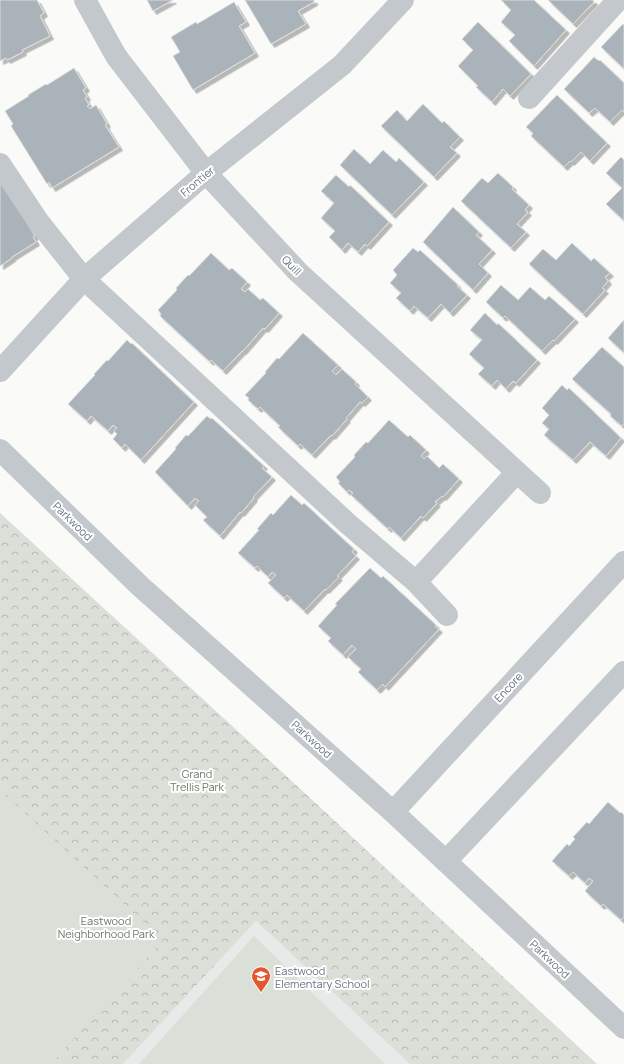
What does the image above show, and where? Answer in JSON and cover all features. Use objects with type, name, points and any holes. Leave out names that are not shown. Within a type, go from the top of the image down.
[{"type":"street","name":"Quill","points":[[85,0],[116,56],[206,174],[298,272],[540,493]]},
{"type":"street","name":"Frontier","points":[[0,372],[84,279],[206,174],[342,65],[403,0]]},
{"type":"street","points":[[529,98],[618,0]]},
{"type":"street","points":[[0,164],[38,221],[84,279],[347,523],[416,582],[447,615]]},
{"type":"street","name":"Parkwood","points":[[0,450],[140,586],[393,812],[624,1028]]},
{"type":"street","points":[[416,582],[517,472]]},
{"type":"street","name":"Encore","points":[[393,812],[624,562]]},
{"type":"street","points":[[446,861],[624,672]]},
{"type":"shaded area","name":"Eastwood Elementary School","points":[[256,921],[410,1064],[123,1064]]},
{"type":"green space","name":"Grand Trellis Park","points":[[0,513],[597,1064],[410,1064],[256,921],[123,1064],[0,1064]]},
{"type":"green space","name":"Eastwood Neighborhood Park","points":[[0,790],[163,940],[51,1064],[7,1064],[0,1057]]},
{"type":"green space","name":"Eastwood Elementary School","points":[[254,936],[385,1064],[139,1064]]},
{"type":"building","points":[[0,0],[37,0],[44,13],[40,16],[50,36],[22,50],[23,52],[7,60],[6,58],[0,61]]},
{"type":"building","points":[[147,0],[173,0],[153,11]]},
{"type":"building","points":[[245,0],[314,0],[314,2],[298,11],[306,24],[271,44]]},
{"type":"building","points":[[501,0],[534,0],[566,30],[534,66],[509,41],[515,35],[501,22],[511,10]]},
{"type":"building","points":[[548,0],[593,0],[594,2],[573,24]]},
{"type":"building","points":[[234,2],[246,22],[239,26],[255,53],[193,90],[173,56],[180,52],[171,37],[196,22],[197,24]]},
{"type":"building","points":[[478,22],[531,74],[510,96],[503,89],[492,102],[476,87],[478,86],[458,66],[473,50],[462,39]]},
{"type":"building","points":[[623,24],[624,25],[624,69],[601,47]]},
{"type":"building","points":[[594,57],[599,61],[600,60],[624,83],[624,112],[622,110],[610,122],[595,108],[589,113],[564,89]]},
{"type":"building","points":[[74,68],[86,88],[83,90],[89,105],[87,106],[90,109],[96,105],[107,124],[105,125],[119,147],[52,188],[49,182],[47,184],[11,126],[13,124],[5,111],[29,96],[28,95]]},
{"type":"building","points":[[557,95],[607,143],[590,161],[581,152],[564,167],[531,136],[533,133],[526,127]]},
{"type":"building","points":[[423,104],[442,123],[444,121],[460,137],[450,147],[457,153],[434,177],[381,126],[397,110],[407,121]]},
{"type":"building","points":[[354,149],[370,164],[383,150],[396,162],[399,158],[424,182],[392,215],[340,165]]},
{"type":"building","points":[[621,157],[624,160],[624,221],[606,204],[622,188],[606,173]]},
{"type":"building","points":[[498,173],[529,205],[525,210],[528,212],[517,224],[526,232],[511,248],[461,201],[482,178],[488,183]]},
{"type":"building","points":[[336,175],[349,187],[350,185],[389,222],[367,246],[365,244],[358,252],[348,243],[342,250],[329,237],[335,231],[321,218],[334,203],[321,191]]},
{"type":"building","points":[[0,179],[35,236],[33,237],[36,242],[0,266]]},
{"type":"building","points":[[453,207],[479,232],[476,235],[492,250],[479,264],[488,273],[473,290],[423,242]]},
{"type":"building","points":[[572,243],[591,261],[594,258],[610,273],[605,277],[608,281],[602,288],[605,290],[583,314],[529,264],[543,249],[556,260]]},
{"type":"building","points":[[413,248],[418,252],[420,250],[467,295],[450,313],[441,304],[428,318],[414,306],[410,311],[396,298],[401,293],[390,283],[397,275],[393,270]]},
{"type":"building","points":[[211,253],[229,270],[232,268],[247,282],[241,289],[245,292],[248,289],[260,300],[263,298],[279,313],[223,371],[211,360],[210,362],[160,316],[161,314],[158,310],[177,290],[176,288],[188,275],[189,276]]},
{"type":"building","points":[[501,285],[518,300],[530,287],[545,300],[549,296],[575,319],[542,351],[505,316],[503,318],[486,302]]},
{"type":"building","points":[[485,313],[497,325],[498,323],[537,360],[516,383],[513,381],[506,389],[497,380],[492,386],[478,374],[484,368],[469,354],[482,340],[470,330]]},
{"type":"building","points":[[624,320],[624,353],[608,338]]},
{"type":"building","points":[[303,333],[338,365],[332,371],[336,375],[342,369],[356,382],[355,384],[368,397],[362,403],[360,402],[332,436],[331,435],[312,455],[300,444],[298,446],[278,427],[280,426],[260,407],[258,409],[248,400],[249,398],[245,395],[266,373],[265,372],[277,358],[279,359]]},
{"type":"building","points":[[127,340],[194,402],[141,460],[125,444],[122,448],[113,439],[117,434],[114,431],[117,428],[113,425],[108,431],[91,416],[87,421],[68,404],[95,375],[94,374]]},
{"type":"building","points":[[602,347],[624,367],[624,424],[622,426],[610,416],[611,414],[572,379]]},
{"type":"building","points":[[562,385],[567,390],[569,388],[621,438],[606,456],[590,442],[573,460],[544,435],[549,429],[542,423],[549,415],[542,408]]},
{"type":"building","points":[[207,416],[211,419],[212,418],[264,466],[262,468],[272,477],[220,536],[203,520],[207,517],[195,505],[199,501],[195,498],[188,506],[155,472],[176,449],[175,448],[186,435],[188,436]]},
{"type":"building","points":[[389,420],[408,437],[410,435],[426,450],[421,456],[424,459],[427,456],[439,468],[443,464],[459,479],[443,497],[442,496],[435,502],[437,503],[423,518],[421,516],[401,538],[389,527],[388,529],[351,495],[353,493],[349,490],[347,492],[338,483],[340,482],[336,477],[355,457],[354,455],[366,442],[368,443]]},
{"type":"building","points":[[291,495],[302,505],[304,503],[354,549],[352,552],[356,556],[337,576],[339,577],[304,611],[287,595],[284,598],[268,583],[276,575],[272,572],[268,577],[257,566],[255,568],[238,553],[259,530],[257,529],[271,513],[273,515]]},
{"type":"building","points":[[370,568],[381,578],[383,576],[439,629],[385,687],[383,684],[377,690],[358,672],[361,669],[348,657],[356,649],[352,645],[343,655],[328,641],[331,638],[318,626],[337,605],[335,604]]},
{"type":"building","points":[[608,802],[624,815],[624,917],[621,920],[603,904],[601,906],[585,891],[593,881],[589,878],[585,883],[573,872],[569,876],[552,861],[567,844],[569,846],[575,839],[573,837],[587,822],[589,824]]},
{"type":"place","name":"Eastwood Elementary School","points":[[261,993]]}]
